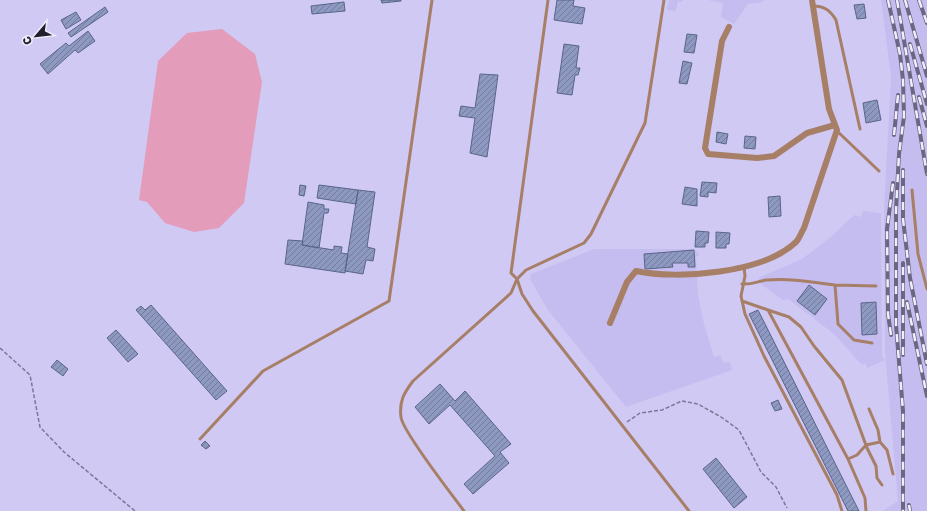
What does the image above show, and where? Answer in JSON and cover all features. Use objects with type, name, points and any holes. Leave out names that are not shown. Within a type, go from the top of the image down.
[{"type":"street","points":[[610,323],[627,282],[636,271],[649,274],[706,274],[744,267],[779,255],[797,241],[804,228],[836,128],[829,109],[812,3]]},
{"type":"street","points":[[729,26],[722,41],[705,148],[708,154],[757,158],[774,156],[807,133],[836,128]]},
{"type":"lane","points":[[200,439],[263,371],[389,302],[432,0]]},
{"type":"lane","points":[[548,0],[511,273],[517,279],[522,294],[533,311],[689,511]]},
{"type":"lane","points":[[464,511],[408,433],[401,418],[402,395],[413,381],[511,294],[517,279],[526,270],[584,243],[591,234],[645,123],[664,0]]},
{"type":"lane","points":[[812,3],[823,6],[832,13],[836,20],[860,129]]},
{"type":"lane","points":[[836,128],[880,171]]},
{"type":"lane","points":[[912,190],[918,254],[927,289]]},
{"type":"lane","points":[[744,267],[745,276],[742,284],[742,301],[745,314],[764,356],[837,495],[842,511]]},
{"type":"lane","points":[[742,284],[752,285],[765,280],[806,281],[835,285],[876,286]]},
{"type":"lane","points":[[835,285],[838,324],[854,340],[872,343]]},
{"type":"lane","points":[[742,301],[789,317],[801,327],[814,346],[842,380],[866,445],[876,466],[877,478],[882,485]]},
{"type":"lane","points":[[768,310],[848,459],[866,498],[866,511]]},
{"type":"lane","points":[[868,408],[878,430],[880,442],[887,450],[893,474]]},
{"type":"lane","points":[[848,459],[857,455],[866,445],[880,442]]},
{"type":"path","points":[[0,348],[30,374],[40,427],[64,452],[135,511]]},
{"type":"path","points":[[622,425],[640,413],[662,410],[682,401],[698,404],[721,417],[739,430],[761,472],[776,487],[787,508]]},
{"type":"shaded area","points":[[669,0],[683,0],[682,2],[678,1],[676,11],[667,10]]},
{"type":"shaded area","points":[[708,0],[764,0],[763,2],[748,4],[734,24],[721,17],[723,3]]},
{"type":"shaded area","points":[[881,0],[927,0],[927,511],[883,511],[898,501],[885,352],[884,210],[891,77]]},
{"type":"shaded area","points":[[222,29],[255,54],[262,82],[244,203],[219,228],[194,232],[165,223],[147,202],[139,200],[158,61],[187,33]]},
{"type":"shaded area","points":[[863,211],[881,213],[882,356],[885,360],[867,368],[865,363],[862,365],[834,334],[788,299],[783,300],[762,285],[758,278],[802,259],[831,237],[854,215],[861,217]]},
{"type":"shaded area","points":[[594,249],[694,249],[700,255],[696,257],[698,295],[704,324],[714,357],[720,355],[724,363],[730,362],[732,370],[626,407],[548,310],[530,279],[531,274]]},
{"type":"building","points":[[381,0],[401,0],[401,1],[382,3]]},
{"type":"building","points":[[557,0],[574,0],[573,6],[585,8],[582,24],[554,20]]},
{"type":"building","points":[[344,2],[345,11],[312,14],[311,6]]},
{"type":"building","points":[[864,4],[866,18],[857,19],[854,5]]},
{"type":"building","points":[[105,7],[108,12],[71,37],[68,33]]},
{"type":"building","points":[[76,12],[81,20],[66,29],[61,20]]},
{"type":"building","points":[[88,31],[95,41],[78,53],[75,50],[48,74],[40,64],[66,43],[69,46]]},
{"type":"building","points":[[687,34],[697,35],[694,53],[684,52]]},
{"type":"building","points":[[564,44],[579,46],[576,68],[580,68],[578,75],[575,75],[572,95],[557,93]]},
{"type":"building","points":[[683,61],[692,63],[687,84],[679,83]]},
{"type":"building","points":[[480,74],[498,75],[487,157],[470,153],[475,118],[459,116],[461,106],[475,108]]},
{"type":"building","points":[[877,100],[881,120],[866,123],[863,103]]},
{"type":"building","points":[[717,132],[728,134],[726,144],[716,142]]},
{"type":"building","points":[[745,136],[756,137],[755,149],[744,148]]},
{"type":"building","points":[[702,182],[717,183],[716,193],[708,192],[708,197],[700,196]]},
{"type":"building","points":[[300,185],[306,186],[304,196],[299,195]]},
{"type":"building","points":[[319,185],[358,190],[356,204],[317,198]]},
{"type":"building","points":[[685,187],[697,189],[697,206],[682,204]]},
{"type":"building","points":[[358,190],[375,192],[367,247],[375,249],[373,261],[366,260],[363,274],[345,271]]},
{"type":"building","points":[[780,196],[781,216],[769,217],[768,197]]},
{"type":"building","points":[[308,202],[324,205],[324,209],[329,209],[328,213],[324,213],[319,248],[302,245]]},
{"type":"building","points":[[696,231],[709,232],[708,243],[705,243],[705,247],[695,247]]},
{"type":"building","points":[[716,232],[730,233],[729,244],[726,244],[726,248],[716,248]]},
{"type":"building","points":[[288,240],[303,241],[302,245],[334,250],[334,246],[342,247],[341,253],[348,254],[345,273],[285,264]]},
{"type":"building","points":[[694,250],[695,267],[688,267],[688,263],[672,263],[673,267],[645,269],[644,254]]},
{"type":"building","points":[[809,285],[827,299],[815,315],[797,301]]},
{"type":"building","points":[[876,302],[877,334],[862,335],[861,303]]},
{"type":"building","points":[[151,305],[227,391],[216,400],[136,310],[141,306],[145,310]]},
{"type":"building","points":[[758,310],[859,511],[848,511],[749,314]]},
{"type":"building","points":[[116,330],[138,354],[128,362],[107,338]]},
{"type":"building","points":[[57,360],[68,369],[63,376],[51,367]]},
{"type":"building","points":[[440,384],[455,401],[465,391],[511,444],[500,452],[509,463],[473,494],[464,484],[495,456],[450,405],[429,424],[415,407]]},
{"type":"building","points":[[778,400],[782,409],[775,411],[771,403]]},
{"type":"building","points":[[205,441],[210,446],[206,449],[201,445]]},
{"type":"building","points":[[716,458],[747,497],[734,508],[703,469]]},
{"type":"railway","points":[[888,0],[900,54],[903,80],[904,116],[899,154],[896,210],[896,325],[903,411],[903,511]]},
{"type":"railway","points":[[897,0],[927,174]]},
{"type":"railway","points":[[905,0],[927,76]]},
{"type":"railway","points":[[919,0],[927,23]]},
{"type":"railway","points":[[910,44],[927,104]]},
{"type":"railway","points":[[894,135],[898,95]]},
{"type":"railway","points":[[919,97],[927,126]]},
{"type":"railway","points":[[903,170],[903,219],[910,278],[927,364]]},
{"type":"railway","points":[[891,335],[888,314],[887,229],[893,183]]},
{"type":"railway","points":[[903,263],[903,355]]},
{"type":"railway","points":[[907,302],[927,396]]},
{"type":"railway","points":[[909,505],[910,511]]}]
